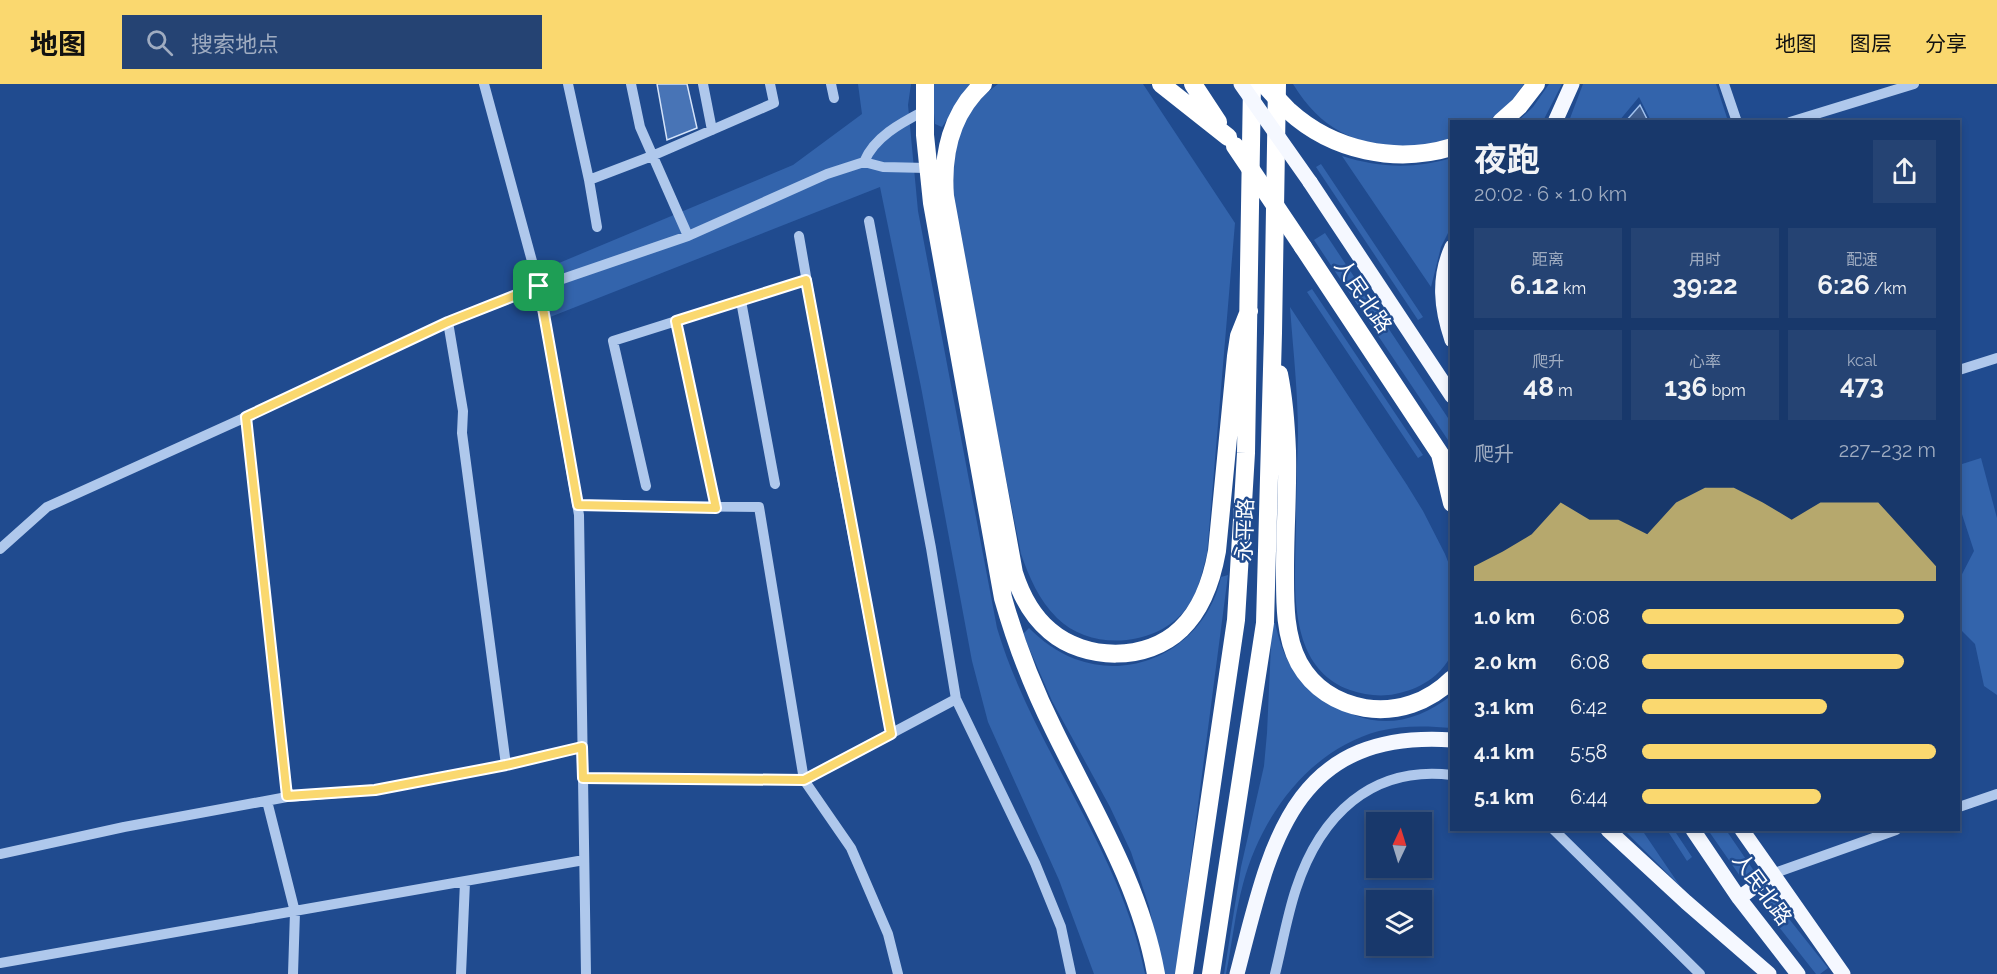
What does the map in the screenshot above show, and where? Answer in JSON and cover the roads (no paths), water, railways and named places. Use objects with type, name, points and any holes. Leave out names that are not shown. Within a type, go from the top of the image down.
[{"type":"highway","points":[[925,84],[927,168],[1005,605],[1020,652],[1041,703],[1103,825],[1130,886],[1146,932],[1156,974]]},
{"type":"highway","points":[[983,84],[965,104],[951,134],[944,171],[945,196],[1014,573],[1023,597],[1032,611],[1049,630],[1065,641],[1095,652],[1141,651],[1160,644],[1175,634],[1188,622],[1198,607],[1210,580],[1217,551],[1236,356],[1239,336],[1248,311]]},
{"type":"highway","points":[[1161,84],[1231,141]]},
{"type":"highway","name":"人民北路","points":[[1192,84],[1440,454]]},
{"type":"highway","name":"永平路","points":[[1184,974],[1236,620],[1246,453],[1252,84]]},
{"type":"highway","points":[[1264,84],[1303,122],[1326,136],[1350,146],[1378,153],[1400,155],[1422,154],[1450,147]]},
{"type":"highway","name":"永平路","points":[[1211,974],[1265,624],[1277,84]]},
{"type":"highway","points":[[1504,120],[1519,106],[1536,84]]},
{"type":"highway","points":[[1273,333],[1284,399],[1287,451],[1287,614],[1293,648],[1299,662],[1317,686],[1328,694],[1340,701],[1367,708],[1395,708],[1415,703],[1434,694],[1450,681]]},
{"type":"highway","points":[[1440,454],[1450,495]]},
{"type":"main road","name":"人民北路","points":[[1240,84],[1310,182],[1450,393]]},
{"type":"main road","points":[[1556,120],[1572,84]]},
{"type":"main road","points":[[1450,252],[1444,269],[1442,287],[1444,311],[1450,333]]},
{"type":"main road","name":"人民北路","points":[[1440,454],[1450,469]]},
{"type":"main road","points":[[1237,974],[1271,852],[1287,819],[1308,788],[1337,764],[1374,748],[1418,739],[1450,740]]},
{"type":"main road","points":[[1609,831],[1769,974]]},
{"type":"main road","name":"人民北路","points":[[1694,831],[1739,898],[1798,974]]},
{"type":"main road","name":"人民北路","points":[[1743,831],[1843,974]]},
{"type":"main road","points":[[1739,898],[1772,874]]},
{"type":"street","points":[[483,84],[539,286],[578,505],[586,974]]},
{"type":"street","points":[[568,84],[597,227]]},
{"type":"street","points":[[631,84],[640,127],[687,236]]},
{"type":"street","points":[[703,84],[712,130]]},
{"type":"street","points":[[589,180],[774,104],[770,84]]},
{"type":"street","points":[[831,84],[834,98]]},
{"type":"street","points":[[1724,84],[1736,120]]},
{"type":"street","points":[[1797,120],[1914,84]]},
{"type":"street","points":[[864,162],[868,151],[878,141],[902,123],[924,111]]},
{"type":"street","points":[[0,549],[47,507],[448,322],[539,286],[687,236],[827,174],[864,162],[883,167],[927,168]]},
{"type":"street","points":[[869,220],[929,537],[956,699],[1035,863],[1061,927],[1071,974]]},
{"type":"street","points":[[799,236],[891,734]]},
{"type":"street","points":[[646,486],[613,341],[806,280]]},
{"type":"street","points":[[741,301],[775,484]]},
{"type":"street","points":[[676,321],[716,508]]},
{"type":"street","points":[[448,322],[463,411],[462,433],[506,765]]},
{"type":"street","points":[[1960,370],[1997,358]]},
{"type":"street","points":[[246,417],[287,796]]},
{"type":"street","points":[[578,505],[759,507],[804,780],[851,848],[888,934],[898,974]]},
{"type":"street","points":[[583,778],[804,780],[956,699]]},
{"type":"street","points":[[0,854],[124,827],[287,796],[375,790],[506,765],[582,747]]},
{"type":"street","points":[[1275,974],[1298,882],[1312,851],[1335,817],[1358,795],[1386,781],[1419,775],[1450,775]]},
{"type":"street","points":[[1960,807],[1997,794]]},
{"type":"street","points":[[267,801],[295,912],[293,974]]},
{"type":"street","points":[[1555,831],[1700,974]]},
{"type":"street","points":[[1772,874],[1893,831]]},
{"type":"street","points":[[0,963],[584,860]]},
{"type":"street","points":[[461,974],[465,882]]}]
